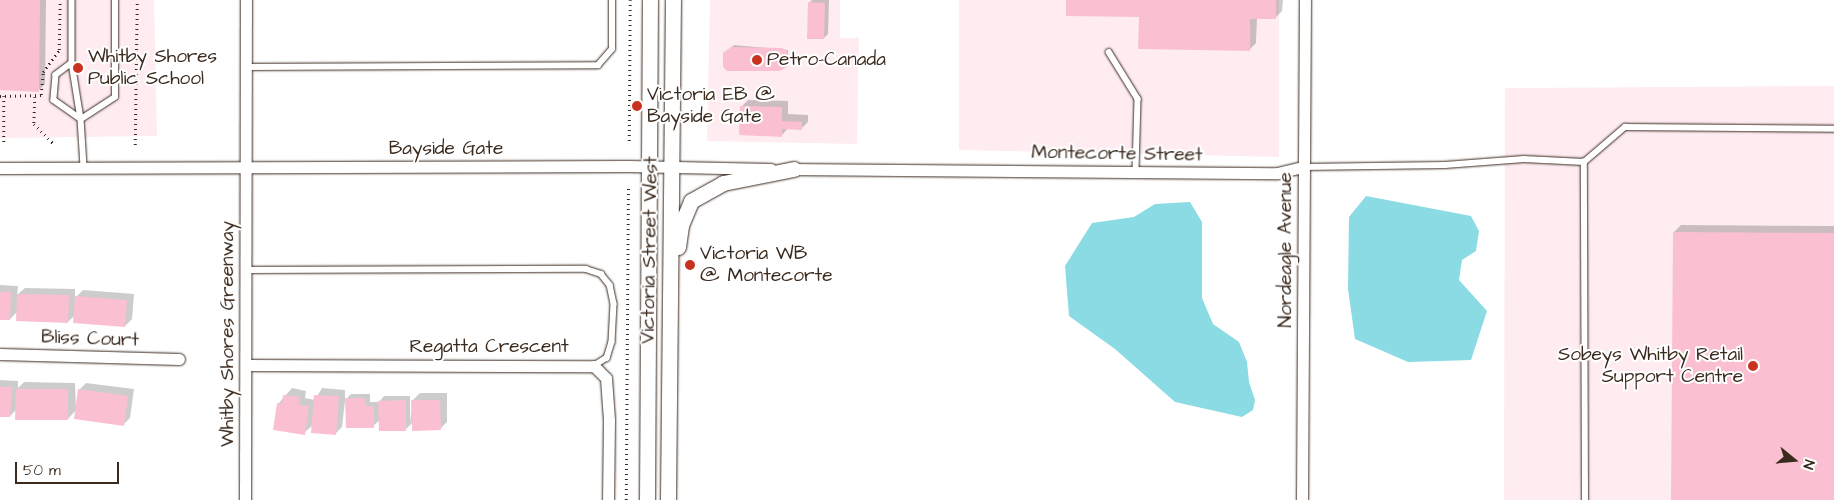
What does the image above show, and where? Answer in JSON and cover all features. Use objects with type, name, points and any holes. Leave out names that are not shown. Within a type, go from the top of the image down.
[{"type":"main road","name":"Victoria Street West","points":[[647,500],[650,0]]},
{"type":"main road","name":"Victoria Street West","points":[[668,500],[673,0]]},
{"type":"main road","points":[[670,310],[681,225],[691,201],[724,184],[794,169]]},
{"type":"street","name":"Whitby Shores Greenway","points":[[245,500],[244,67],[246,0]]},
{"type":"street","name":"Nordeagle Avenue","points":[[1302,500],[1305,0]]},
{"type":"street","name":"Bayside Gate","points":[[244,167],[648,168]]},
{"type":"street","points":[[0,168],[244,167]]},
{"type":"street","name":"Montecorte Street","points":[[648,168],[1277,173],[1304,167]]},
{"type":"street","name":"Bliss Court","points":[[0,354],[179,359]]},
{"type":"street","name":"Regatta Crescent","points":[[246,364],[594,366],[606,378],[609,420],[608,500]]},
{"type":"lane","points":[[72,0],[72,63],[81,119],[84,167]]},
{"type":"lane","points":[[81,119],[116,97],[114,0]]},
{"type":"lane","points":[[244,67],[598,65],[612,49],[612,0]]},
{"type":"lane","points":[[1109,52],[1138,99],[1136,172]]},
{"type":"lane","points":[[72,63],[56,75],[53,93],[59,106],[81,119]]},
{"type":"lane","points":[[1585,500],[1584,162],[1625,126],[1834,129]]},
{"type":"lane","name":"Montecorte Street","points":[[1304,167],[1445,165],[1524,160],[1584,162]]},
{"type":"lane","points":[[245,270],[586,269],[601,274],[610,285],[614,304],[612,342],[607,358],[594,366]]},
{"type":"path","points":[[41,95],[43,72],[59,50],[60,0]]},
{"type":"path","points":[[135,145],[137,0]]},
{"type":"path","points":[[629,141],[630,0]]},
{"type":"path","points":[[4,143],[2,96],[35,97],[53,93]]},
{"type":"path","points":[[35,97],[34,124],[54,144]]},
{"type":"path","points":[[626,500],[628,187]]},
{"type":"shaded area","name":"Whitby Shores Public School","points":[[0,0],[154,0],[157,136],[0,138]]},
{"type":"shaded area","points":[[710,0],[840,0],[840,38],[859,38],[857,144],[707,141]]},
{"type":"shaded area","points":[[959,0],[1279,0],[1279,157],[959,150]]},
{"type":"shaded area","points":[[1834,86],[1834,500],[1504,500],[1505,88]]},
{"type":"water","points":[[1366,196],[1471,216],[1479,231],[1476,251],[1462,260],[1459,280],[1487,311],[1471,360],[1408,362],[1355,339],[1348,289],[1349,217]]},
{"type":"water","points":[[1190,202],[1202,222],[1202,298],[1213,324],[1239,342],[1247,362],[1249,382],[1255,400],[1253,410],[1242,417],[1175,402],[1115,349],[1069,316],[1065,266],[1092,223],[1134,217],[1155,204]]},
{"type":"building","points":[[0,0],[40,0],[39,92],[0,90]]},
{"type":"building","points":[[1066,0],[1276,0],[1276,19],[1250,19],[1250,51],[1138,49],[1139,17],[1066,16]]},
{"type":"building","points":[[808,2],[825,3],[824,39],[807,39]]},
{"type":"building","points":[[731,47],[782,48],[787,51],[787,67],[780,71],[727,71],[723,67],[723,53]]},
{"type":"building","points":[[740,106],[782,107],[782,121],[802,122],[802,130],[782,129],[782,137],[739,135]]},
{"type":"building","name":"Sobeys Whitby Retail Support Centre","points":[[1673,232],[1834,233],[1834,500],[1671,500]]},
{"type":"building","points":[[0,292],[11,292],[10,320],[0,320]]},
{"type":"building","points":[[17,294],[69,295],[68,323],[16,321]]},
{"type":"building","points":[[75,296],[127,300],[125,327],[73,323]]},
{"type":"building","points":[[0,387],[12,387],[10,417],[0,417]]},
{"type":"building","points":[[16,389],[68,389],[68,420],[15,420]]},
{"type":"building","points":[[78,389],[128,396],[124,426],[74,419]]},
{"type":"building","points":[[283,395],[300,397],[299,405],[309,406],[305,435],[273,430],[277,403],[282,404]]},
{"type":"building","points":[[314,395],[339,396],[336,435],[311,433]]},
{"type":"building","points":[[345,398],[366,398],[366,406],[374,406],[374,428],[346,428]]},
{"type":"building","points":[[406,400],[406,431],[379,431],[378,401]]},
{"type":"building","points":[[411,400],[440,400],[441,430],[412,431]]},
{"type":"place","name":"Petro-Canada","points":[[757,60]]},
{"type":"place","name":"Whitby Shores Public School","points":[[78,68]]},
{"type":"place","name":"Victoria EB @ Bayside Gate","points":[[637,106]]},
{"type":"place","name":"Victoria WB @ Montecorte","points":[[690,265]]},
{"type":"place","name":"Sobeys Whitby Retail Support Centre","points":[[1753,366]]}]
